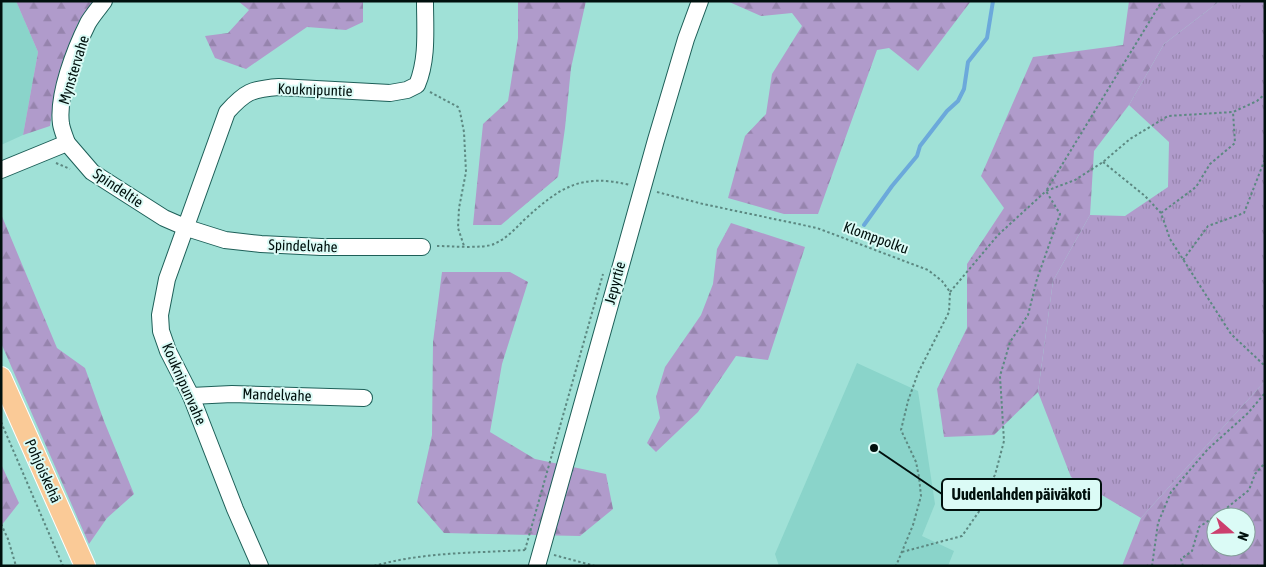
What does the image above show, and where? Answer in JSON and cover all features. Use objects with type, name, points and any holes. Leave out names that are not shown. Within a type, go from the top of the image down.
[{"type":"main road","name":"Pohjoiskehä","points":[[1,377],[85,566]]},
{"type":"street","name":"Mynstervahe","points":[[67,143],[61,124],[61,106],[65,87],[89,22],[104,1]]},
{"type":"street","points":[[417,85],[422,73],[424,57],[425,1]]},
{"type":"street","name":"Jepyrtie","points":[[539,558],[642,188],[686,40],[700,1]]},
{"type":"street","name":"Kouknipuntie","points":[[187,228],[227,112],[242,95],[262,89],[279,88],[390,93],[408,90],[417,85]]},
{"type":"street","points":[[1,170],[67,143]]},
{"type":"street","name":"Spindeltie","points":[[67,143],[92,172],[164,218],[187,228]]},
{"type":"street","name":"Spindelvahe","points":[[187,228],[225,240],[261,244],[321,247],[422,247]]},
{"type":"street","name":"Kouknipunvahe","points":[[187,228],[167,279],[160,314],[162,331],[168,351],[191,396],[235,510],[260,566]]},
{"type":"street","name":"Mandelvahe","points":[[191,396],[232,394],[364,398]]},
{"type":"path","points":[[896,566],[913,525],[921,496],[920,477],[916,462],[902,430],[908,401],[918,373],[949,312],[950,292],[998,235],[1046,192],[1162,1]]},
{"type":"path","points":[[417,85],[458,107],[460,112],[464,132],[466,172],[458,208],[458,228],[464,246]]},
{"type":"path","points":[[1046,192],[1075,180],[1103,162],[1130,139],[1168,116],[1234,112],[1257,101],[1265,94]]},
{"type":"path","points":[[1161,212],[1196,187],[1210,164],[1235,143],[1234,112]]},
{"type":"path","points":[[1183,260],[1208,226],[1244,213],[1265,159]]},
{"type":"path","points":[[1103,162],[1145,196],[1161,212],[1170,238],[1231,334],[1265,366]]},
{"type":"path","points":[[57,164],[76,174]]},
{"type":"path","name":"Klomppolku","points":[[422,247],[494,244],[510,234],[556,195],[574,184],[592,180],[611,180],[703,204],[817,228],[928,270],[942,281],[950,292]]},
{"type":"path","points":[[902,552],[962,536],[980,510],[984,492],[995,475],[1004,441],[1000,376],[1010,342],[1028,315],[1037,279],[1060,214],[1046,192]]},
{"type":"path","points":[[1152,566],[1158,523],[1171,492],[1208,449],[1248,413],[1265,393]]},
{"type":"path","points":[[1,422],[63,566]]},
{"type":"path","points":[[1183,566],[1181,559],[1192,551],[1199,528],[1248,490],[1255,474],[1265,464]]},
{"type":"path","points":[[1,524],[8,539],[16,566]]},
{"type":"path","points":[[374,566],[390,561],[430,555],[525,550],[539,558],[595,566]]},
{"type":"shaded area","points":[[1,1],[16,1],[38,52],[23,135],[1,145]]},
{"type":"shaded area","points":[[857,363],[918,391],[935,504],[922,536],[954,551],[948,566],[779,566],[775,554]]},
{"type":"green space","points":[[16,1],[93,1],[77,25],[57,81],[50,126],[23,135],[38,52]]},
{"type":"green space","points":[[238,1],[363,1],[363,22],[346,30],[307,27],[246,69],[215,58],[205,36],[228,33],[249,10]]},
{"type":"green space","points":[[518,1],[586,1],[571,68],[558,177],[501,225],[473,225],[483,124],[508,101],[518,38]]},
{"type":"green space","points":[[727,1],[971,1],[918,71],[889,48],[877,50],[818,214],[784,214],[728,198],[745,136],[766,114],[772,74],[802,26],[792,13],[761,16]]},
{"type":"green space","points":[[1129,1],[1220,1],[1164,44],[1129,105],[1094,151],[1090,215],[1053,281],[1038,392],[994,435],[944,437],[937,389],[967,328],[967,264],[1004,208],[981,176],[1033,57],[1123,45]]},
{"type":"green space","points":[[1220,1],[1265,1],[1265,381],[1141,518],[1071,477],[1038,392],[1053,281],[1090,215],[1125,216],[1168,187],[1169,142],[1129,105],[1164,44]]},
{"type":"green space","points":[[1,214],[57,348],[85,368],[104,421],[134,494],[107,518],[89,544],[1,343]]},
{"type":"green space","points":[[731,223],[805,247],[768,360],[736,356],[698,412],[656,452],[647,443],[660,418],[656,397],[665,367],[701,315],[713,284],[717,249]]},
{"type":"green space","points":[[442,272],[510,272],[528,282],[502,364],[490,432],[535,459],[606,474],[613,509],[580,536],[444,533],[417,502],[432,435],[433,342]]},
{"type":"green space","points":[[1265,381],[1265,566],[1122,566],[1141,518]]},
{"type":"green space","points":[[1,464],[19,503],[1,526]]},
{"type":"waterway","points":[[864,225],[892,186],[917,156],[920,146],[947,111],[958,101],[964,89],[968,62],[987,38],[993,1]]},
{"type":"place","name":"Uudenlahden päiväkoti","points":[[874,448]]}]
